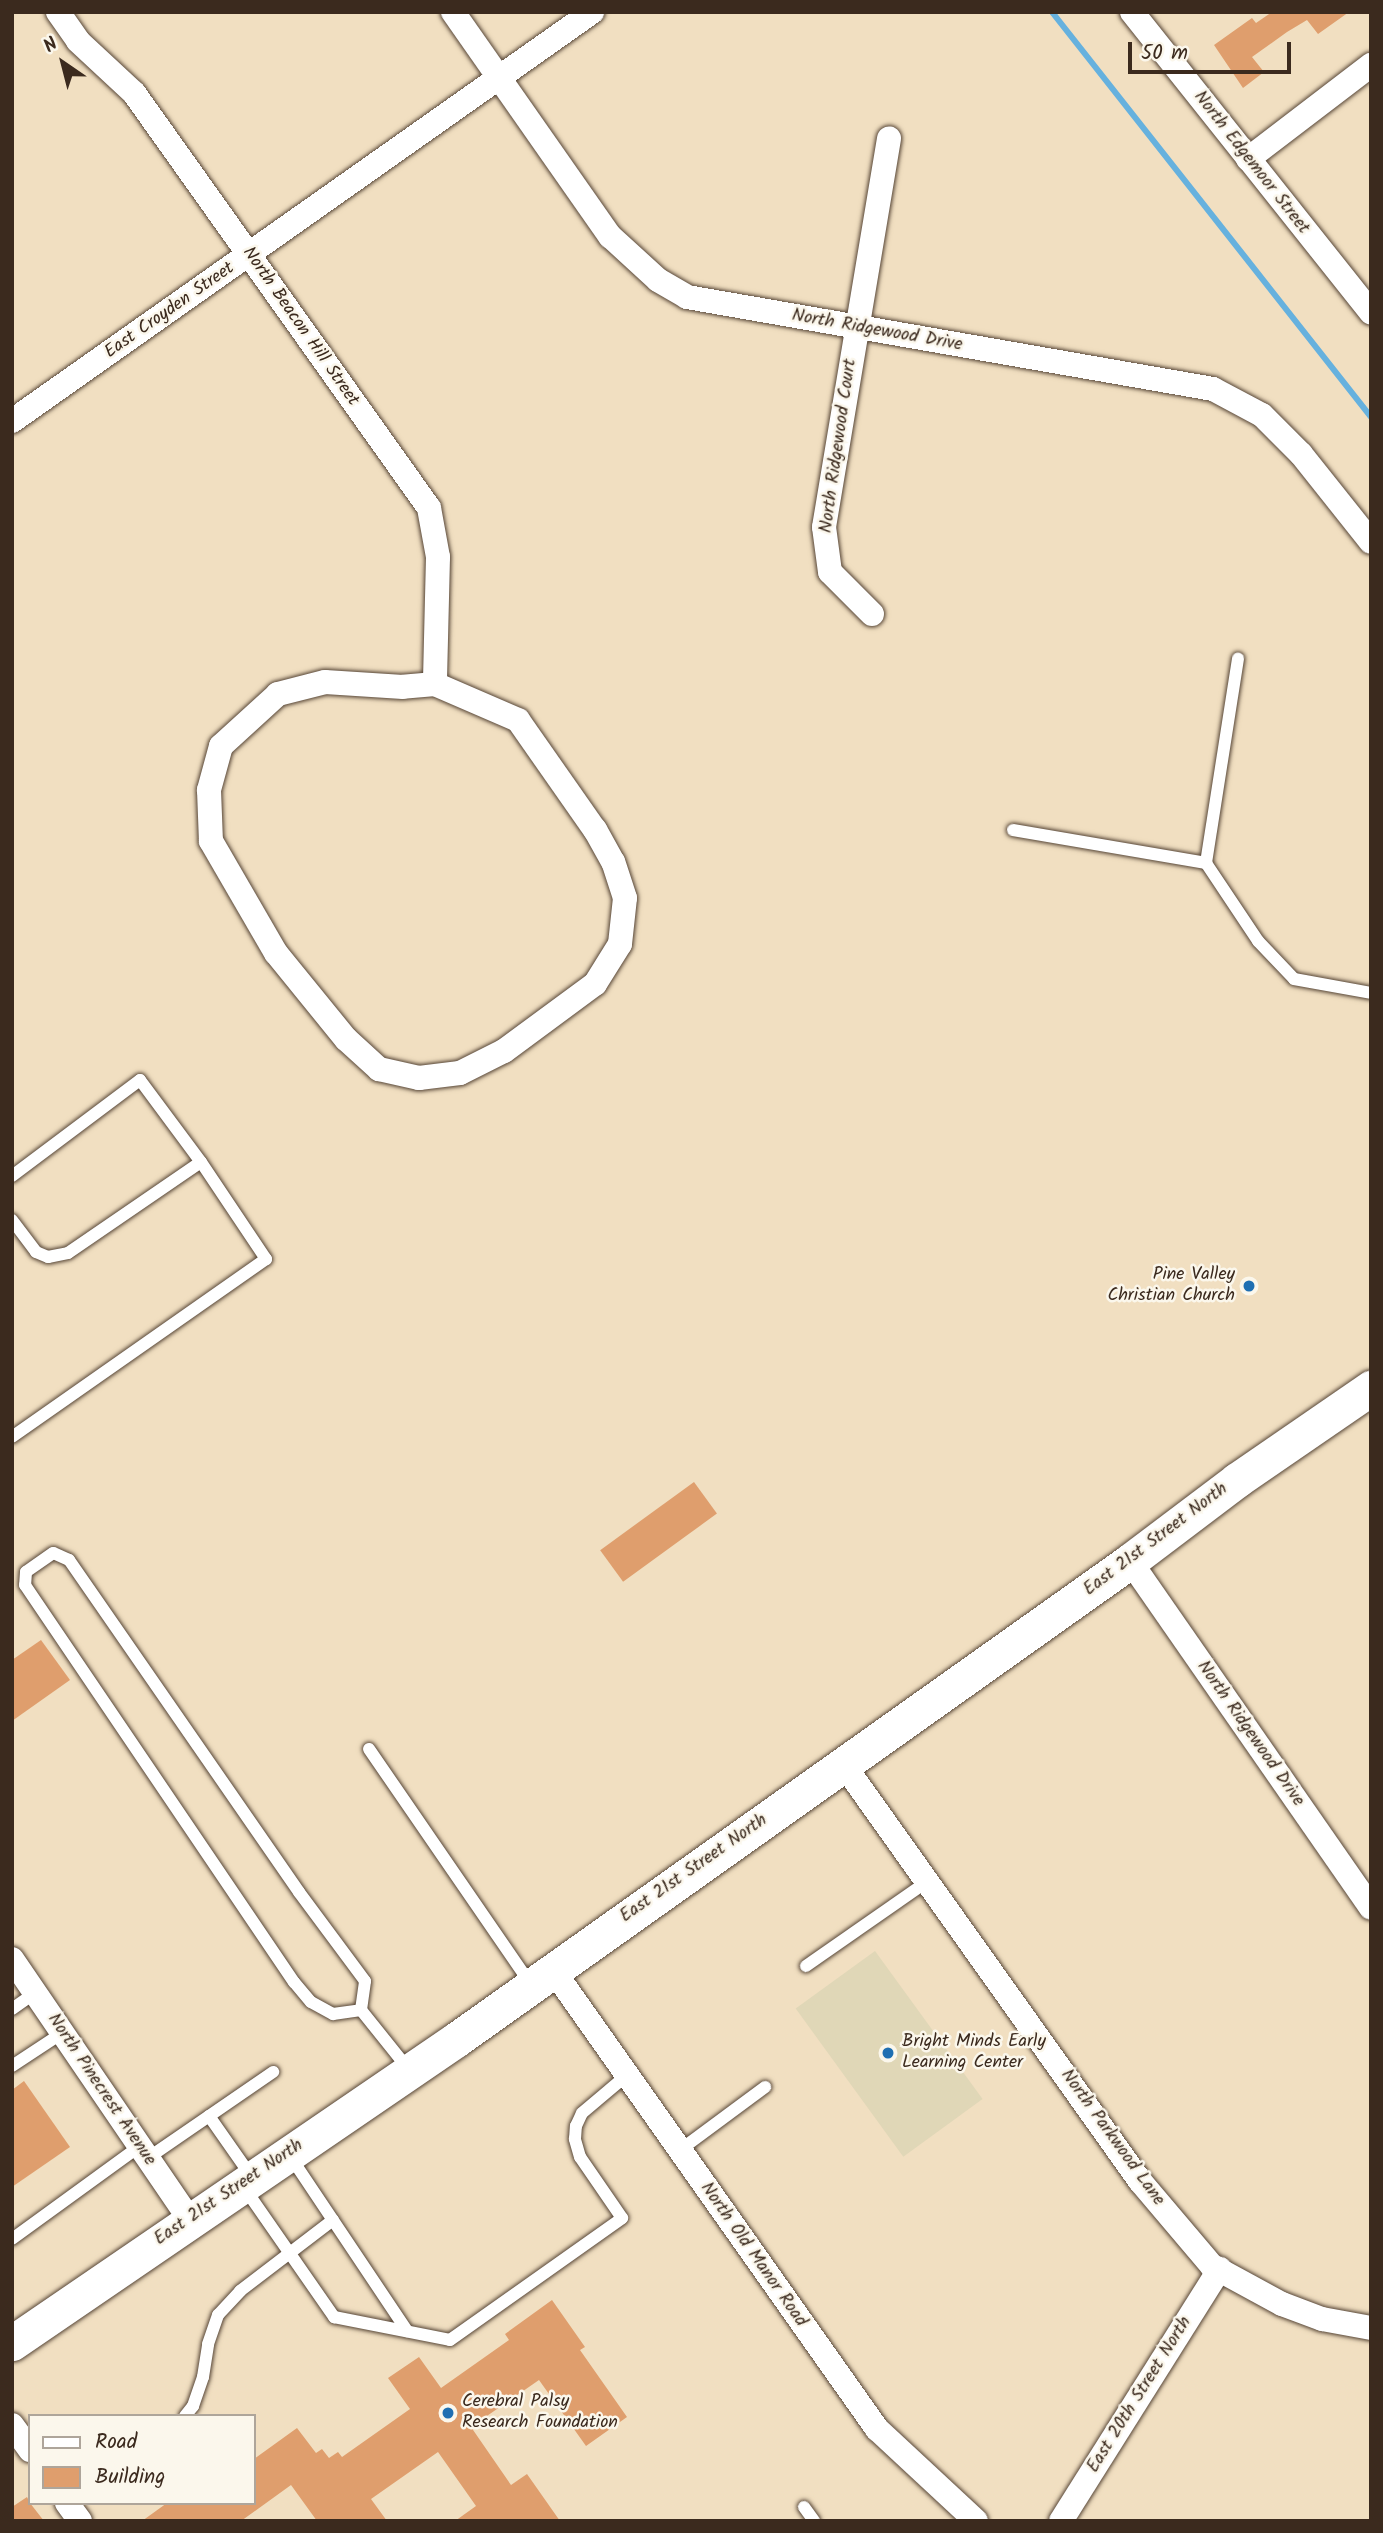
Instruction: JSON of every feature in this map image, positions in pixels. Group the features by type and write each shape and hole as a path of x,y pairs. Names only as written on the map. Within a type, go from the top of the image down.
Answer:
{"main road":[{"name":"East 21st Street North","path":"12,2343 410,2071 1130,1561 1237,1480 1371,1388"}],"street":[{"name":"North Beacon Hill Street","path":"58,12 78,41 134,93 429,508 438,557 435,684"},
{"name":"North Ridgewood Drive","path":"453,12 610,236 658,280 687,296 1213,389 1262,415 1301,454 1371,542"},
{"name":"East Croyden Street","path":"12,421 592,12"},
{"name":"North Edgemoor Street","path":"1132,12 1371,313"},
{"path":"1248,159 1371,65"},
{"name":"North Ridgewood Court","path":"872,614 830,572 824,527 889,138"},
{"path":"324,682 403,687 435,684 518,720 595,830 613,862 625,898 620,944 595,984 504,1051 460,1073 419,1078 379,1069 346,1039 276,953 211,841 209,790 221,746 278,694 324,682"},
{"name":"North Ridgewood Drive","path":"1130,1561 1371,1908"},
{"name":"North Parkwood Lane","path":"844,1765 1140,2180 1212,2266 1282,2304 1322,2319 1371,2328"},
{"name":"North Pinecrest Avenue","path":"12,1959 190,2220"},
{"name":"North Old Manor Road","path":"542,1978 627,2075 877,2430 975,2521"},
{"name":"East 20th Street North","path":"1061,2521 1220,2269"},
{"path":"12,2425 26,2450"}],"lane":[{"path":"1238,658 1206,863 1258,940 1294,979 1371,993"},
{"path":"1013,830 1206,863"},
{"path":"12,1176 140,1080 201,1162 266,1259 12,1437"},
{"path":"12,1220 36,1252 48,1257 68,1253 201,1162"},
{"path":"361,2010 333,2014 311,2003 25,1586 26,1572 53,1553 69,1560 291,1881 365,1981 361,2010 410,2071"},
{"path":"369,1749 542,1978"},
{"path":"806,1966 928,1881"},
{"path":"12,2009 35,1993"},
{"path":"12,2066 62,2033"},
{"path":"12,2239 144,2152 209,2116 273,2072"},
{"path":"209,2116 289,2253 334,2317 450,2340 622,2218 580,2157 575,2139 576,2126 582,2113 627,2075"},
{"path":"680,2150 765,2087"},
{"path":"288,2153 407,2331"},
{"path":"187,2414 193,2406 203,2377 208,2344 218,2315 240,2291 333,2220"},
{"path":"804,2507 814,2521"}],"shaded area":[{"name":"Bright Minds Early Learning Center","path":"875,1951 983,2099 903,2157 796,2009"}],"building":[{"path":"1272,12 1349,12 1318,34 1307,20 1252,57 1264,72 1243,88 1214,45 1252,18 1256,23"},
{"path":"694,1482 717,1514 623,1582 600,1550"},
{"path":"41,1640 70,1680 12,1721 12,1660"},
{"path":"24,2081 70,2147 12,2187 12,2090"},
{"name":"Cerebral Palsy Research Foundation","path":"552,2300 585,2347 580,2350 627,2417 586,2446 539,2380 471,2427 511,2485 527,2474 560,2521 455,2521 476,2506 438,2452 371,2499 387,2521 317,2521 291,2485 241,2521 142,2521 164,2505 256,2505 256,2458 297,2428 316,2453 322,2449 329,2458 338,2452 342,2457 410,2409 388,2378 419,2357 441,2388 509,2340 505,2334"},
{"path":"27,2497 28,2505 32,2505 44,2521 12,2521 12,2507"}],"waterway":[{"path":"1052,12 1371,417"}],"place":[{"name":"Pine Valley Christian Church","path":"1249,1286"},
{"name":"Bright Minds Early Learning Center","path":"888,2053"},
{"name":"Cerebral Palsy Research Foundation","path":"448,2413"}]}
